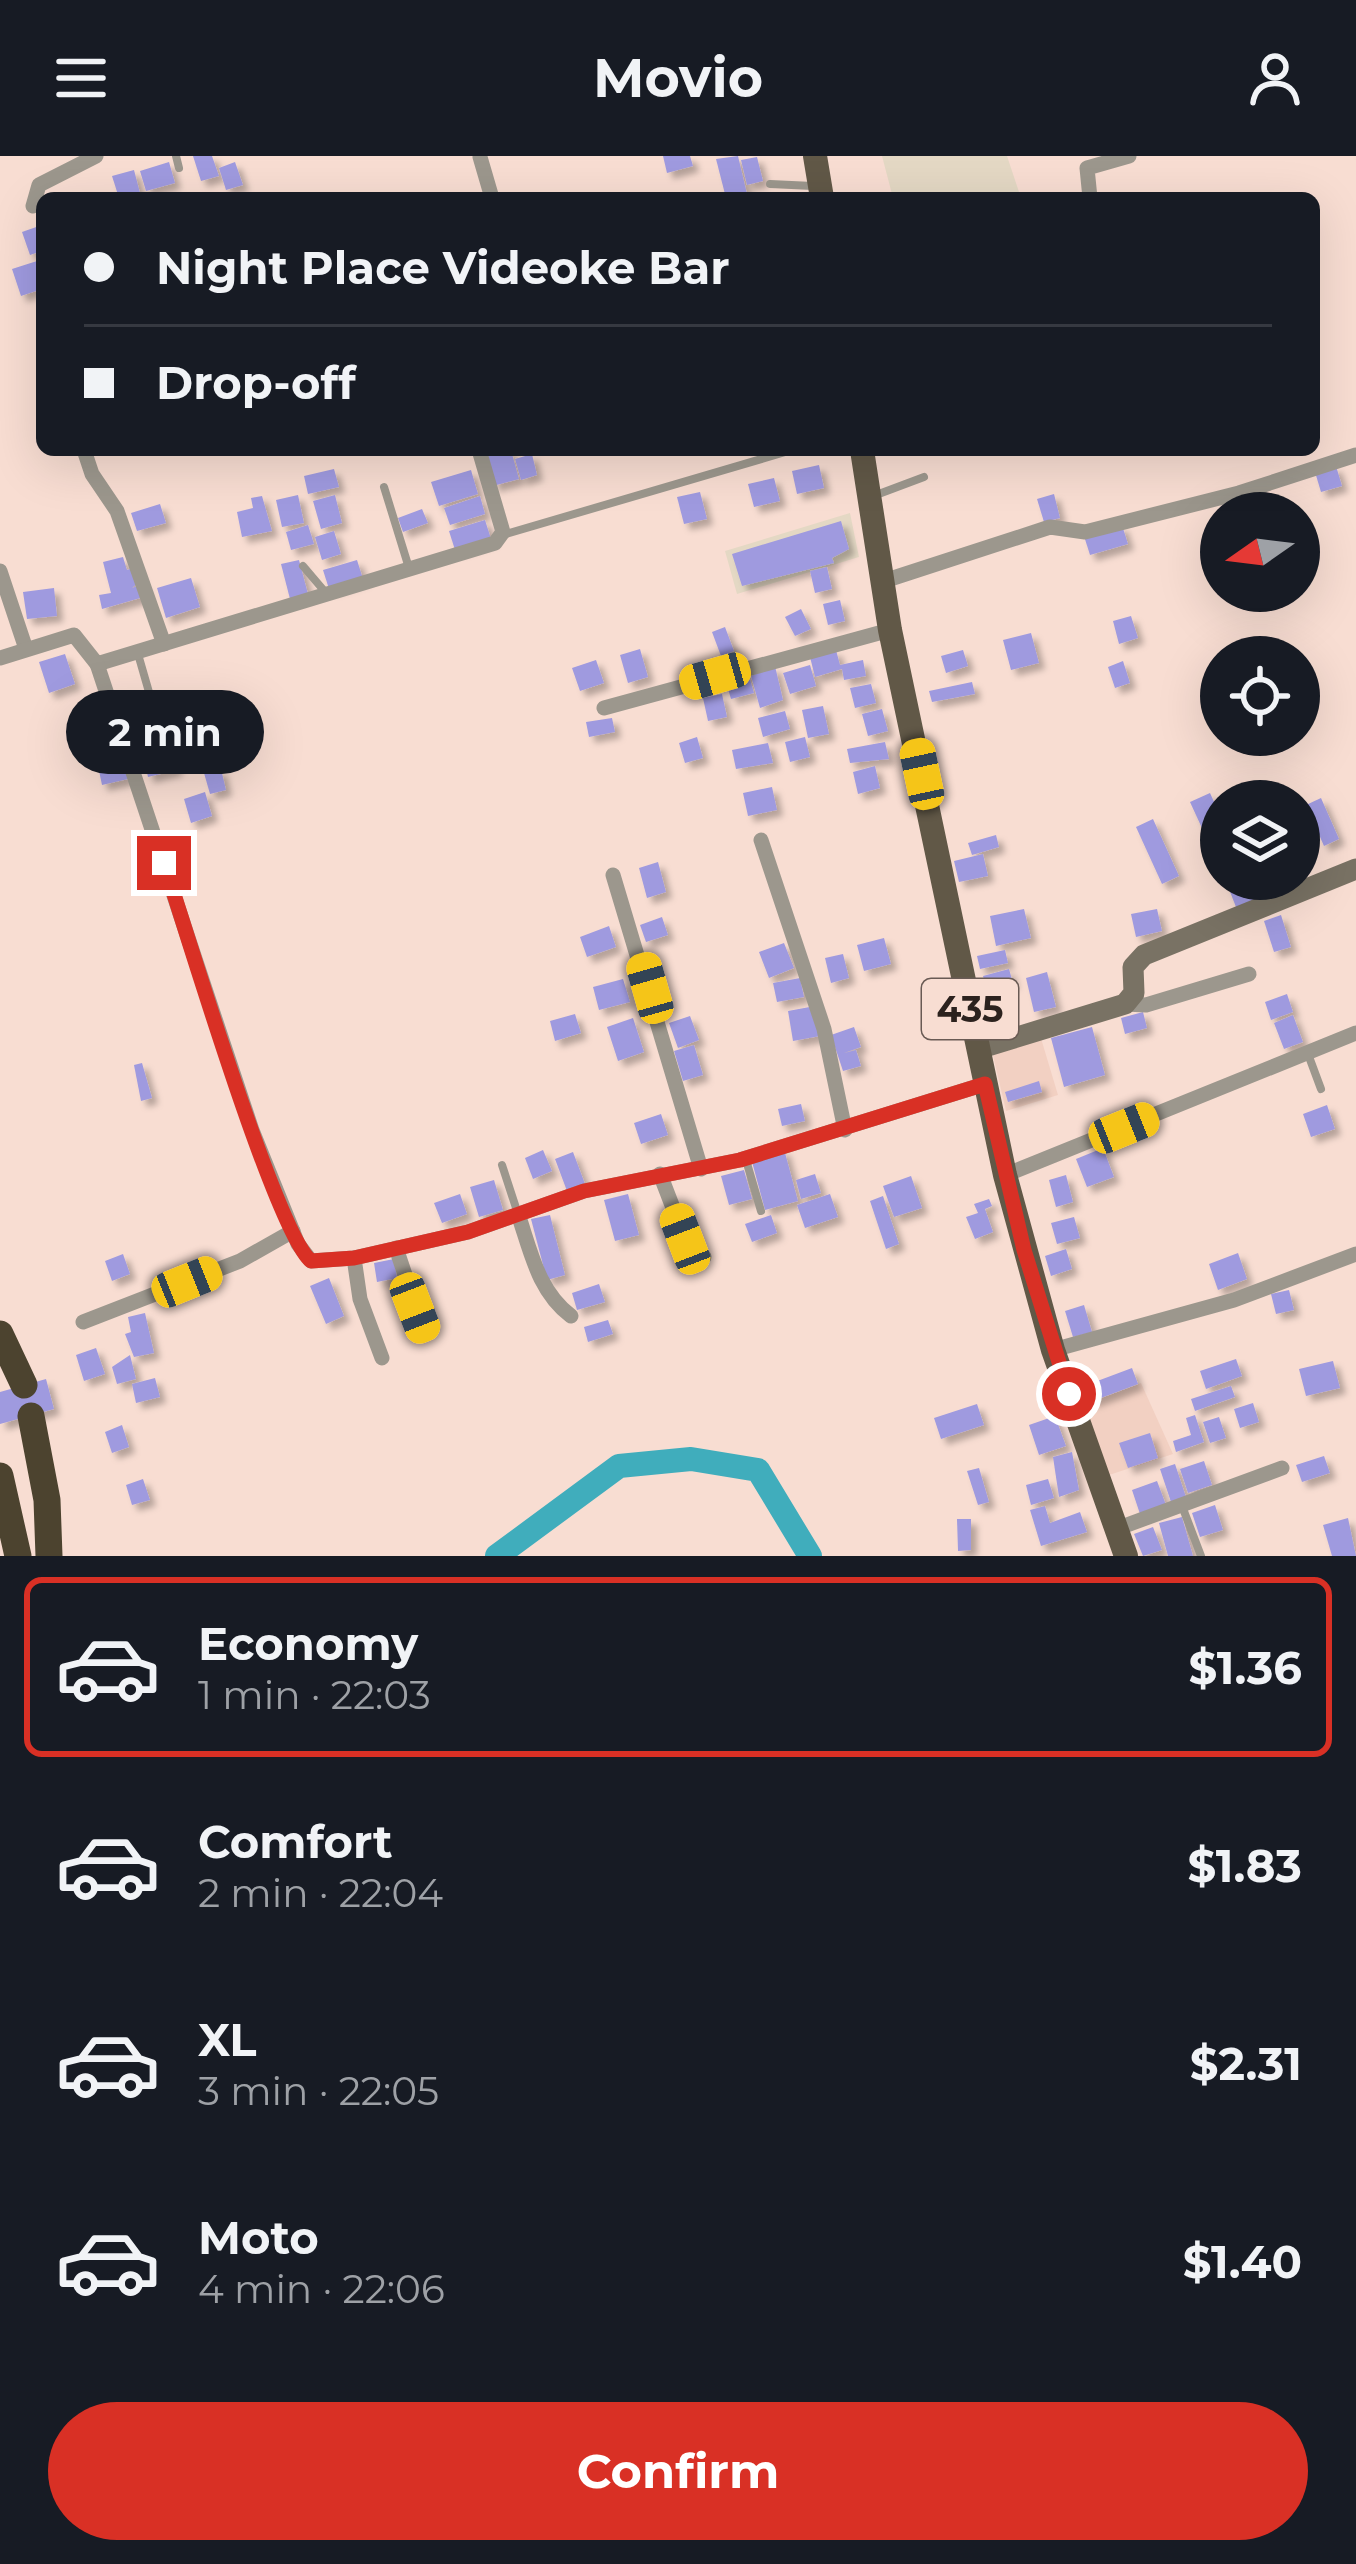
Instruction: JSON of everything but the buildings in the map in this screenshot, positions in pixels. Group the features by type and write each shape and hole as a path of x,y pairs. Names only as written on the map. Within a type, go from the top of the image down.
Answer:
{"highway":[{"path":"0,1334 24,1385"},
{"path":"31,1416 47,1500 49,1556"},
{"path":"0,1476 18,1556"}],"main road":[{"path":"815,156 821,192"},
{"name":"435","path":"863,456 890,630 1005,1175 1053,1350 1126,1556"}],"street":[{"path":"37,192 39,185 96,156"},
{"path":"1089,192 1087,168 1129,156"},
{"path":"480,157 490,192"},
{"path":"33,206 36,196"},
{"path":"1242,492 1356,455"},
{"path":"86,456 92,474 117,511 164,644"},
{"path":"98,664 495,543 502,535 481,456"},
{"path":"884,581 1050,527 1084,532 1200,503"},
{"path":"0,571 26,649"},
{"path":"604,708 890,630"},
{"path":"0,658 74,635 98,664 252,1130 293,1232 311,1261 354,1258 468,1232 584,1191 746,1158 985,1084"},
{"path":"761,840 824,1029 845,1130"},
{"path":"1126,1004 1134,994 1133,967 1144,955 1356,869"},
{"path":"613,875 701,1169"},
{"path":"978,1049 1126,1004 1146,1005 1249,974"},
{"path":"1005,1175 1356,1033"},
{"path":"660,1174 685,1239 704,1257"},
{"path":"518,1214 542,1283 552,1301 571,1316"},
{"path":"83,1322 240,1261 293,1232"},
{"path":"396,1248 424,1331"},
{"path":"1053,1350 1234,1300 1356,1254"},
{"path":"354,1258 360,1299 382,1358"},
{"path":"1116,1529 1282,1468"}],"lane":[{"path":"176,156 179,168"},
{"path":"770,184 821,192"},
{"path":"502,535 772,456"},
{"path":"869,498 924,477"},
{"path":"384,487 410,570"},
{"path":"304,566 327,595"},
{"path":"137,652 151,699"},
{"path":"86,742 119,730"},
{"path":"1268,900 1271,907"},
{"path":"1308,1053 1321,1089"},
{"path":"746,1158 761,1210"},
{"path":"502,1166 518,1214"},
{"path":"1182,1505 1201,1556"}],"shaded area":[{"path":"882,156 1007,156 1019,192 891,192"},
{"path":"850,513 859,557 737,594 725,551"},
{"path":"1040,1035 1058,1095 1006,1111 992,1051"},
{"path":"1141,1383 1173,1454 1109,1475 1083,1405"}],"waterway":[{"path":"497,1556 619,1466 691,1459 758,1470 810,1556"}],"route":[{"path":"164,863 252,1130 298,1244 311,1261 354,1258 468,1232 584,1191 740,1160 985,1084 1024,1250 1069,1394"}]}
